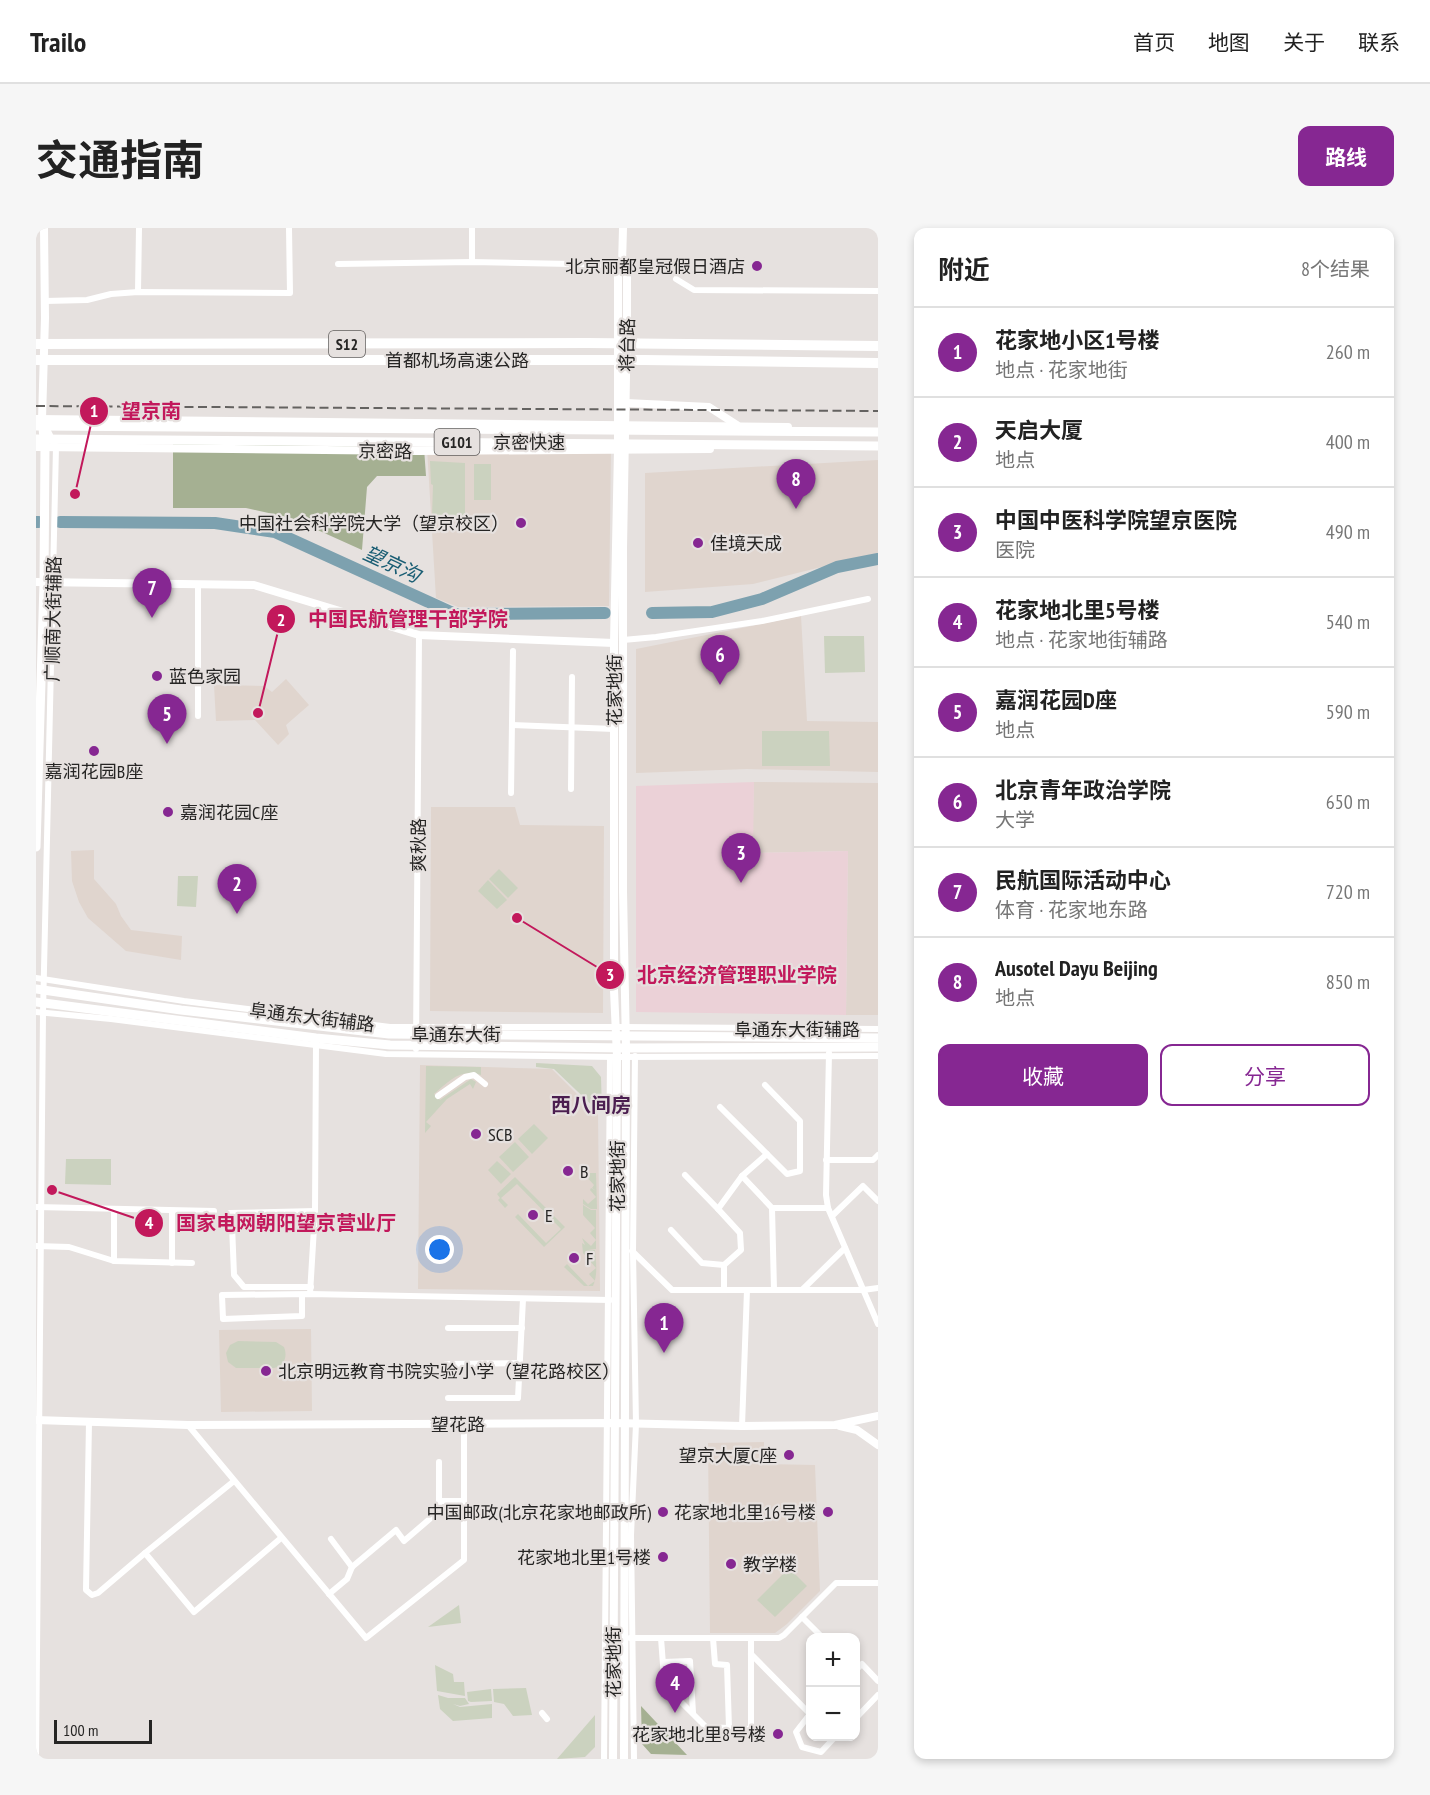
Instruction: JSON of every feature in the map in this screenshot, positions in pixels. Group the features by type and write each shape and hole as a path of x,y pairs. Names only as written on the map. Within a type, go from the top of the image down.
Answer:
{"highway":[{"name":"首都机场高速公路","path":"36,344 587,343 878,346"},
{"name":"首都机场高速公路","path":"36,360 644,360 878,363"}],"main road":[{"path":"36,847 41,447 38,421 45,301 44,228"},
{"name":"将台路","path":"622,425 618,275 622,265 623,228"},
{"name":"将台路","path":"622,265 627,275 626,404 622,425"},
{"path":"626,404 709,407 739,426"},
{"name":"京密路","path":"38,421 739,426 878,431"},
{"name":"京密快速","path":"38,421 878,431"},
{"name":"花家地街","path":"620,1031 618,641 622,425"},
{"name":"京密快速","path":"36,439 878,447"},
{"name":"京密路","path":"41,447 418,451 878,447"},
{"name":"花家地街","path":"618,641 614,729 625,1244 624,1424 628,1638 624,1759"},
{"name":"阜通东大街","path":"40,989 163,1008 389,1034 417,1030 620,1031 878,1038"},
{"name":"阜通东大街","path":"40,1002 316,1042 416,1050 622,1054 829,1051 878,1047"},
{"name":"花家地街","path":"612,1759 612,1300 622,1054"}],"street":[{"path":"138,292 139,228"},
{"path":"45,301 87,300 111,294 138,292 290,293 289,228"},
{"path":"472,228 472,262"},
{"path":"338,264 472,262 622,265"},
{"path":"676,279 694,290 878,291"},
{"name":"广顺南大街辅路","path":"36,1759 40,989 44,979 55,583 56,447 38,421"},
{"path":"40,582 254,585 419,635 618,641 762,621 868,599"},
{"path":"198,584 198,716"},
{"name":"爽秋路","path":"416,1050 419,635"},
{"path":"511,793 513,651"},
{"path":"571,789 572,677"},
{"path":"512,725 614,729"},
{"name":"阜通东大街辅路","path":"36,978 417,1030"},
{"name":"阜通东大街辅路","path":"40,1013 316,1042"},
{"name":"阜通东大街辅路","path":"620,1031 878,1029"},
{"path":"311,1291 315,1211 316,1042"},
{"path":"416,1050 502,1059 622,1054 633,1252 636,1425 628,1638 634,1759"},
{"path":"829,1051 826,1161 828,1208 878,1324"},
{"name":"阜通东大街辅路","path":"829,1051 878,1056"},
{"path":"438,1096 465,1077 474,1075 485,1084"},
{"path":"720,1107 787,1174 800,1171 800,1121 765,1085"},
{"path":"718,1209 742,1176 767,1154"},
{"path":"826,1161 873,1160 878,1155"},
{"path":"671,1230 702,1263 724,1265 741,1250 740,1233 685,1175"},
{"path":"742,1176 772,1208 774,1290"},
{"path":"832,1216 863,1186 878,1201"},
{"path":"39,1207 214,1211"},
{"path":"772,1208 828,1208"},
{"path":"114,1210 114,1262"},
{"path":"172,1211 172,1263"},
{"path":"231,1213 315,1211"},
{"path":"314,1224 232,1225 234,1275 244,1287 524,1299 612,1300"},
{"path":"625,1244 672,1290 863,1290 878,1288"},
{"path":"39,1246 69,1247 114,1262 192,1263"},
{"path":"802,1290 845,1248"},
{"path":"724,1265 724,1290"},
{"path":"742,1426 747,1290"},
{"path":"302,1294 302,1316 223,1319 222,1295 302,1294 311,1291"},
{"path":"448,1398 518,1398 524,1299"},
{"path":"448,1328 522,1328"},
{"path":"446,1364 520,1363"},
{"name":"望花路","path":"38,1420 188,1425 742,1426 835,1425 878,1416"},
{"path":"88,1422 86,1590 92,1595 98,1593 234,1481"},
{"path":"188,1425 366,1638 464,1560 464,1424"},
{"path":"604,1759 611,1424"},
{"path":"835,1425 857,1430 878,1445"},
{"path":"330,1594 347,1579 352,1568 396,1530 404,1541 439,1511 439,1462"},
{"path":"439,1501 464,1501"},
{"path":"144,1553 194,1612 281,1538"},
{"path":"331,1539 352,1568"},
{"path":"628,1638 779,1638 836,1583 878,1584"},
{"path":"802,1617 818,1633"},
{"path":"661,1638 664,1678 668,1689 706,1727 751,1729 751,1638"},
{"path":"713,1638 715,1664 727,1665 729,1728"},
{"path":"750,1654 806,1710"},
{"path":"663,1662 690,1661 693,1714"},
{"path":"860,1666 862,1664 878,1681"},
{"path":"860,1713 878,1695"},
{"path":"806,1719 796,1731 801,1747 821,1752 833,1741"}],"shaded area":[{"name":"中国社会科学院大学（望京校区）","path":"427,448 611,448 609,606 458,607 436,598"},
{"path":"878,460 878,553 753,584 645,592 645,473"},
{"path":"801,616 807,721 878,722 878,772 747,769 636,773 636,649"},
{"path":"286,679 309,705 286,725 289,734 278,745 255,720 216,721 214,685 264,686 272,692"},
{"path":"754,782 878,783 878,1015 846,1015 848,851 752,853"},
{"path":"754,782 753,853 848,851 846,1015 636,1012 636,786"},
{"path":"431,807 515,807 520,825 604,826 603,1013 430,1011"},
{"path":"94,850 94,879 116,904 131,930 182,936 181,960 126,951 88,918 79,902 72,881 71,851"},
{"path":"420,1065 552,1069 598,1115 600,1291 418,1289"},
{"name":"北京明远教育书院实验小学（望花路校区）","path":"311,1329 312,1411 221,1412 219,1330"},
{"path":"764,1442 764,1464 815,1465 820,1591 775,1633 710,1633 708,1443"}],"green space":[{"path":"173,443 424,448 426,476 377,476 367,487 362,550 291,518 246,508 173,508"},
{"path":"430,461 465,463 465,517 432,516 433,485 431,484"},
{"path":"474,464 491,464 491,500 474,500"},
{"path":"824,636 864,636 865,672 825,673"},
{"path":"762,731 829,731 830,766 762,766"},
{"path":"499,869 518,888 508,898 489,879"},
{"path":"178,876 198,876 196,907 177,906"},
{"path":"488,880 507,900 497,909 478,891"},
{"path":"536,1063 592,1066 601,1077 602,1111 598,1111 554,1069 536,1067"},
{"path":"426,1066 481,1067 481,1075 467,1073 456,1077 434,1094 440,1100 471,1079 476,1082 473,1089 470,1084 447,1099 426,1122 431,1126 425,1133"},
{"path":"534,1124 548,1138 532,1154 518,1139"},
{"path":"515,1142 529,1157 513,1172 499,1157"},
{"path":"66,1159 111,1159 111,1185 65,1184"},
{"path":"497,1161 511,1174 501,1184 488,1170"},
{"path":"584,1167 590,1173 596,1173 597,1209 591,1209 583,1204 583,1199 588,1204 596,1197 590,1190 591,1188 596,1191 592,1188 594,1185 583,1173"},
{"path":"515,1177 565,1227 544,1247 515,1217 518,1214 546,1243 561,1229 517,1184 501,1198 508,1205 505,1208 498,1200 500,1198 497,1194"},
{"path":"583,1205 596,1210 596,1240 590,1233 595,1228 583,1215"},
{"path":"582,1238 591,1246 596,1240 596,1249 588,1249 595,1250 596,1268 583,1253 582,1243 585,1245"},
{"path":"567,1264 588,1286 584,1286 564,1267"},
{"path":"596,1269 595,1281 589,1274"},
{"path":"238,1341 276,1342 284,1347 286,1354 284,1360 274,1368 236,1368 228,1362 226,1353 230,1345"},
{"path":"789,1568 807,1586 775,1617 757,1600"},
{"path":"459,1605 461,1623 428,1627"},
{"path":"435,1665 453,1674 454,1682 464,1682 465,1696 437,1691"},
{"path":"526,1688 532,1715 513,1716 504,1704 494,1702 493,1689"},
{"path":"491,1689 492,1701 468,1701 467,1692"},
{"path":"438,1695 448,1698 465,1698 469,1704 460,1706 453,1704 460,1707 492,1704 492,1718 453,1721 440,1709"},
{"path":"641,1706 687,1755 651,1754 642,1744"},
{"path":"595,1715 595,1747 585,1757 557,1759"}],"waterway":[{"name":"望京沟","path":"60,522 215,523 275,532 455,614 605,613"},
{"name":"望京沟","path":"652,613 712,612 762,599 837,567 878,559"}],"railway":[{"path":"36,406 878,411"}],"place":[{"name":"北京丽都皇冠假日酒店","path":"757,266"},
{"name":"望京南","path":"75,494"},
{"name":"Ausotel Dayu Beijing","path":"796,509"},
{"name":"中国社会科学院大学（望京校区）","path":"521,523"},
{"name":"佳境天成","path":"698,543"},
{"name":"民航国际活动中心","path":"152,618"},
{"name":"蓝色家园","path":"157,676"},
{"name":"北京青年政治学院","path":"720,685"},
{"name":"中国民航管理干部学院","path":"258,713"},
{"name":"嘉润花园D座","path":"167,744"},
{"name":"嘉润花园B座","path":"94,751"},
{"name":"嘉润花园C座","path":"168,812"},
{"name":"中国中医科学院望京医院","path":"741,883"},
{"name":"天启大厦","path":"237,914"},
{"name":"北京经济管理职业学院","path":"517,918"},
{"name":"SCB","path":"476,1134"},
{"name":"B","path":"568,1171"},
{"name":"国家电网朝阳望京营业厅","path":"52,1190"},
{"name":"E","path":"533,1215"},
{"name":"F","path":"574,1258"},
{"name":"花家地小区1号楼","path":"664,1353"},
{"name":"北京明远教育书院实验小学（望花路校区）","path":"266,1371"},
{"name":"望京大厦C座","path":"789,1455"},
{"name":"中国邮政(北京花家地邮政所)","path":"663,1512"},
{"name":"花家地北里16号楼","path":"828,1512"},
{"name":"花家地北里1号楼","path":"663,1557"},
{"name":"教学楼","path":"731,1564"},
{"name":"花家地北里5号楼","path":"675,1713"},
{"name":"花家地北里8号楼","path":"778,1734"}],"district":[{"name":"西八间房","path":"591,1105"}]}
